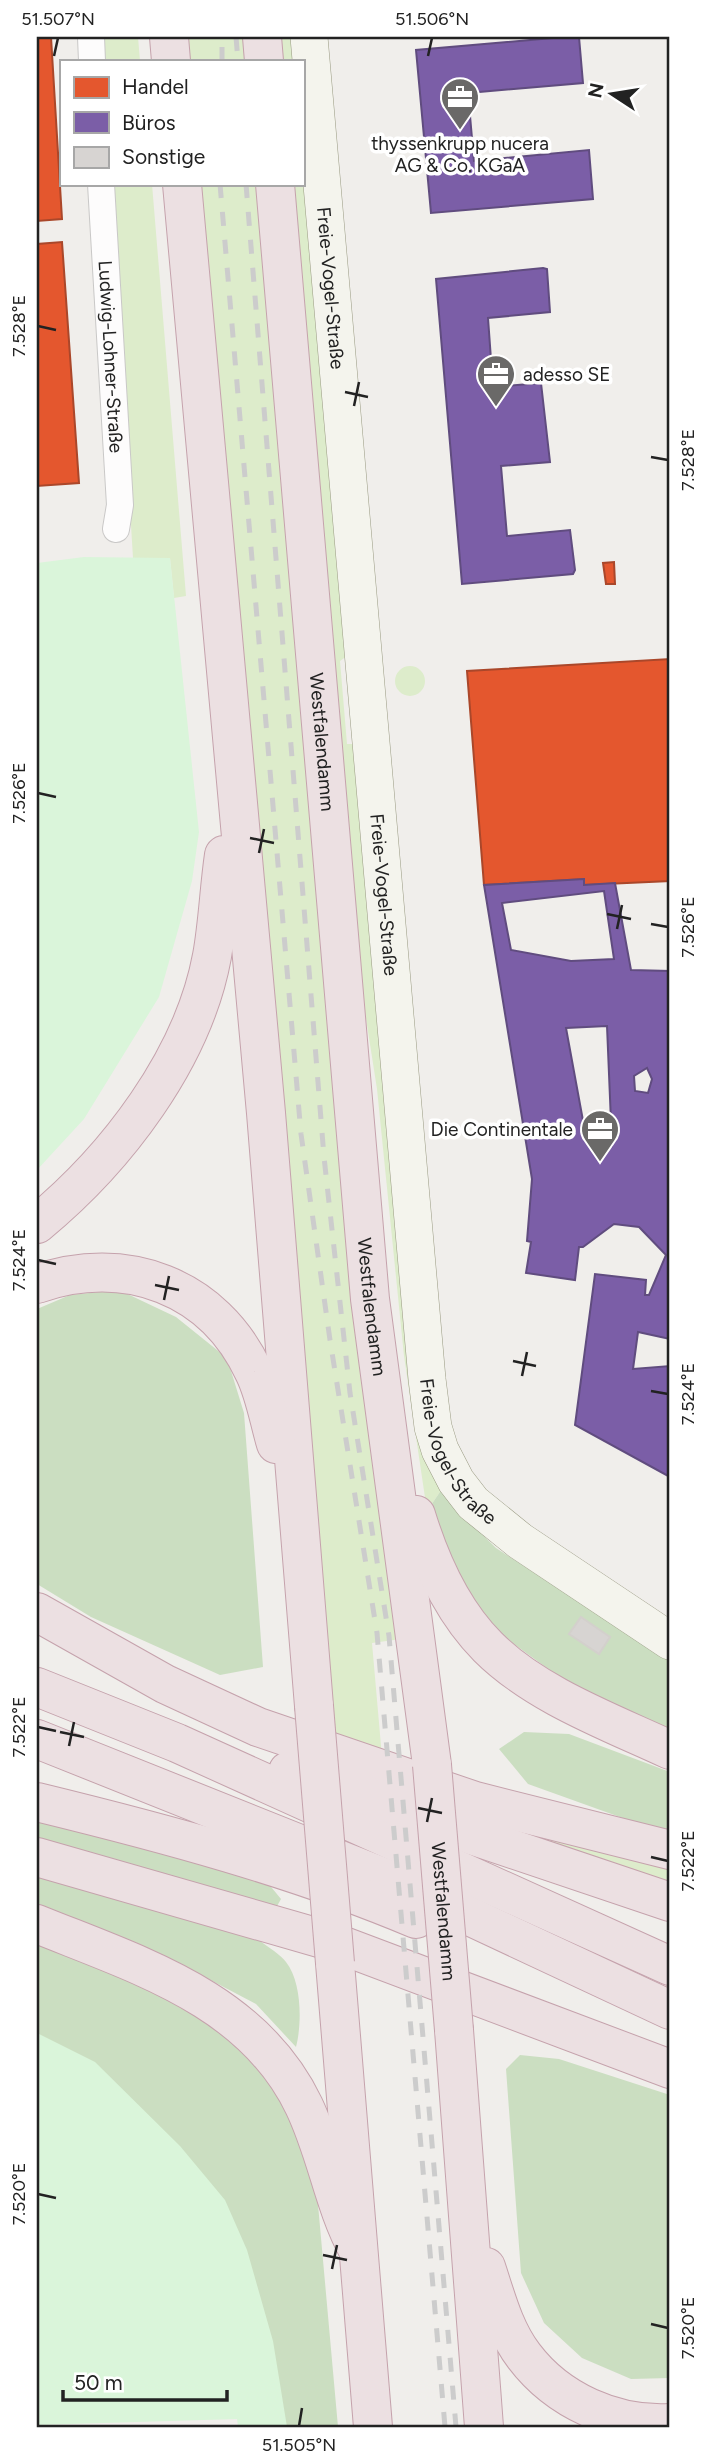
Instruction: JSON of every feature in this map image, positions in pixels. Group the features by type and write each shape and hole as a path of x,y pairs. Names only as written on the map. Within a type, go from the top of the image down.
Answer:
{"highway":[{"path":"169,37 171,60"},
{"path":"262,37 264,60"},
{"path":"182,186 266,1113 373,2427"},
{"name":"Westfalendamm","path":"275,186 358,1160 388,1448 417,1633 430,1745 484,2427"},
{"path":"37,1224 104,1157 154,1096 184,1041 212,957 224,851 236,799"},
{"path":"37,1284 58,1276 91,1272 128,1274 162,1283 200,1302 223,1323 255,1374 278,1448 296,1491"},
{"path":"388,1448 405,1484 432,1560 466,1620 488,1647 516,1670 558,1696 670,1750"},
{"path":"37,1612 165,1684 258,1727 475,1801 670,1850"},
{"path":"37,1687 177,1743 670,1966"},
{"path":"37,1739 366,1869 670,2010"},
{"path":"177,1743 217,1745 670,1902"},
{"path":"37,1802 120,1823 371,1900 536,1969 603,1980"},
{"path":"37,1857 333,1942 670,2069"},
{"path":"37,1924 146,1969 209,2000 262,2044 303,2103 327,2165 341,2218 358,2250"},
{"path":"468,2212 504,2321 524,2356 548,2381 594,2410 622,2420 670,2423"}],"street":[{"path":"91,37 92,60"},
{"name":"Freie-Vogel-Straße","path":"309,37 426,1366 436,1437 456,1481 494,1523 670,1641"},
{"name":"Ludwig-Lohner-Straße","path":"101,186 120,505 116,529"}],"green space":[{"path":"101,37 138,37 140,60 103,60"},
{"path":"183,37 248,37 250,60 185,60"},
{"path":"278,37 293,37 295,60 280,60"},
{"path":"304,165 347,656 340,661 347,744 355,744 442,1489 427,1511 404,1356 377,1089 362,993 291,186 304,186"},
{"path":"110,186 152,186 186,596 174,598 170,558 133,558"},
{"path":"195,186 260,186 358,1335 368,1430 401,1639 372,1643 382,1757 346,1745 335,1732"},
{"path":"84,557 170,558 199,832 192,881 159,997 84,1119 37,1170 37,563"},
{"path":"410,666 421,670 425,681 421,692 410,696 399,692 395,681 399,670"},
{"path":"119,1290 176,1317 227,1358 244,1413 263,1667 220,1675 91,1617 37,1584 37,1309 70,1295"},
{"path":"442,1489 457,1510 496,1548 670,1662 670,1734 558,1676 482,1621 427,1511"},
{"path":"524,1732 569,1734 670,1772 670,1835 528,1784 499,1749"},
{"path":"37,1818 267,1882 281,1899 276,1908 37,1840"},
{"path":"471,1823 670,1862 670,1888"},
{"path":"37,1872 260,1941 283,1959 295,1980 300,2015 296,2047 256,2004 180,1964 37,1906"},
{"path":"37,1942 192,2006 263,2067 314,2160 338,2427 258,2427 37,2143"},
{"path":"37,2033 95,2062 180,2146 225,2200 247,2250 273,2341 287,2427 238,2427 237,2419 37,2425"},
{"path":"520,2055 559,2059 670,2095 670,2378 631,2379 582,2358 544,2323 521,2273 506,2069"}],"building: Handel":[{"path":"37,37 51,37 62,219 37,221"},
{"path":"62,242 79,483 37,486 37,244"},
{"path":"614,562 615,584 606,584 603,563"},
{"path":"670,659 670,881 584,885 584,879 484,885 467,671"}],"building: Büros":[{"path":"579,37 583,83 468,93 474,161 589,150 593,199 431,213 416,50"},
{"name":"adesso SE","path":"547,269 550,312 488,318 493,387 541,383 550,462 501,466 507,536 570,530 575,570 573,574 462,584 436,279"},
{"name":"Die Continentale","path":"584,879 584,885 615,883 631,970 670,971 670,1339 638,1332 633,1369 670,1366 670,1477 575,1425 595,1274 646,1280 645,1295 649,1295 666,1255 639,1227 614,1224 583,1247 579,1247 575,1280 526,1273 531,1242 527,1241 532,1179 484,885","holes":["604,891 614,959 571,961 511,950 502,903","607,1026 612,1146 586,1137 566,1028","647,1068 652,1079 648,1093 635,1091 634,1076"]}],"building: Sonstige":[{"path":"581,1617 610,1637 599,1654 569,1634"}],"railway":[{"path":"222,37 222,60"},
{"path":"236,37 238,60"},
{"path":"220,186 301,1134 330,1340 377,1633 445,2427"},
{"path":"246,186 324,1157 350,1393 389,1636 456,2427"}],"place":[{"name":"thyssenkrupp nucera AG & Co. KGaA","path":"460,131"},
{"name":"adesso SE","path":"496,408"},
{"name":"Die Continentale","path":"600,1163"}]}
